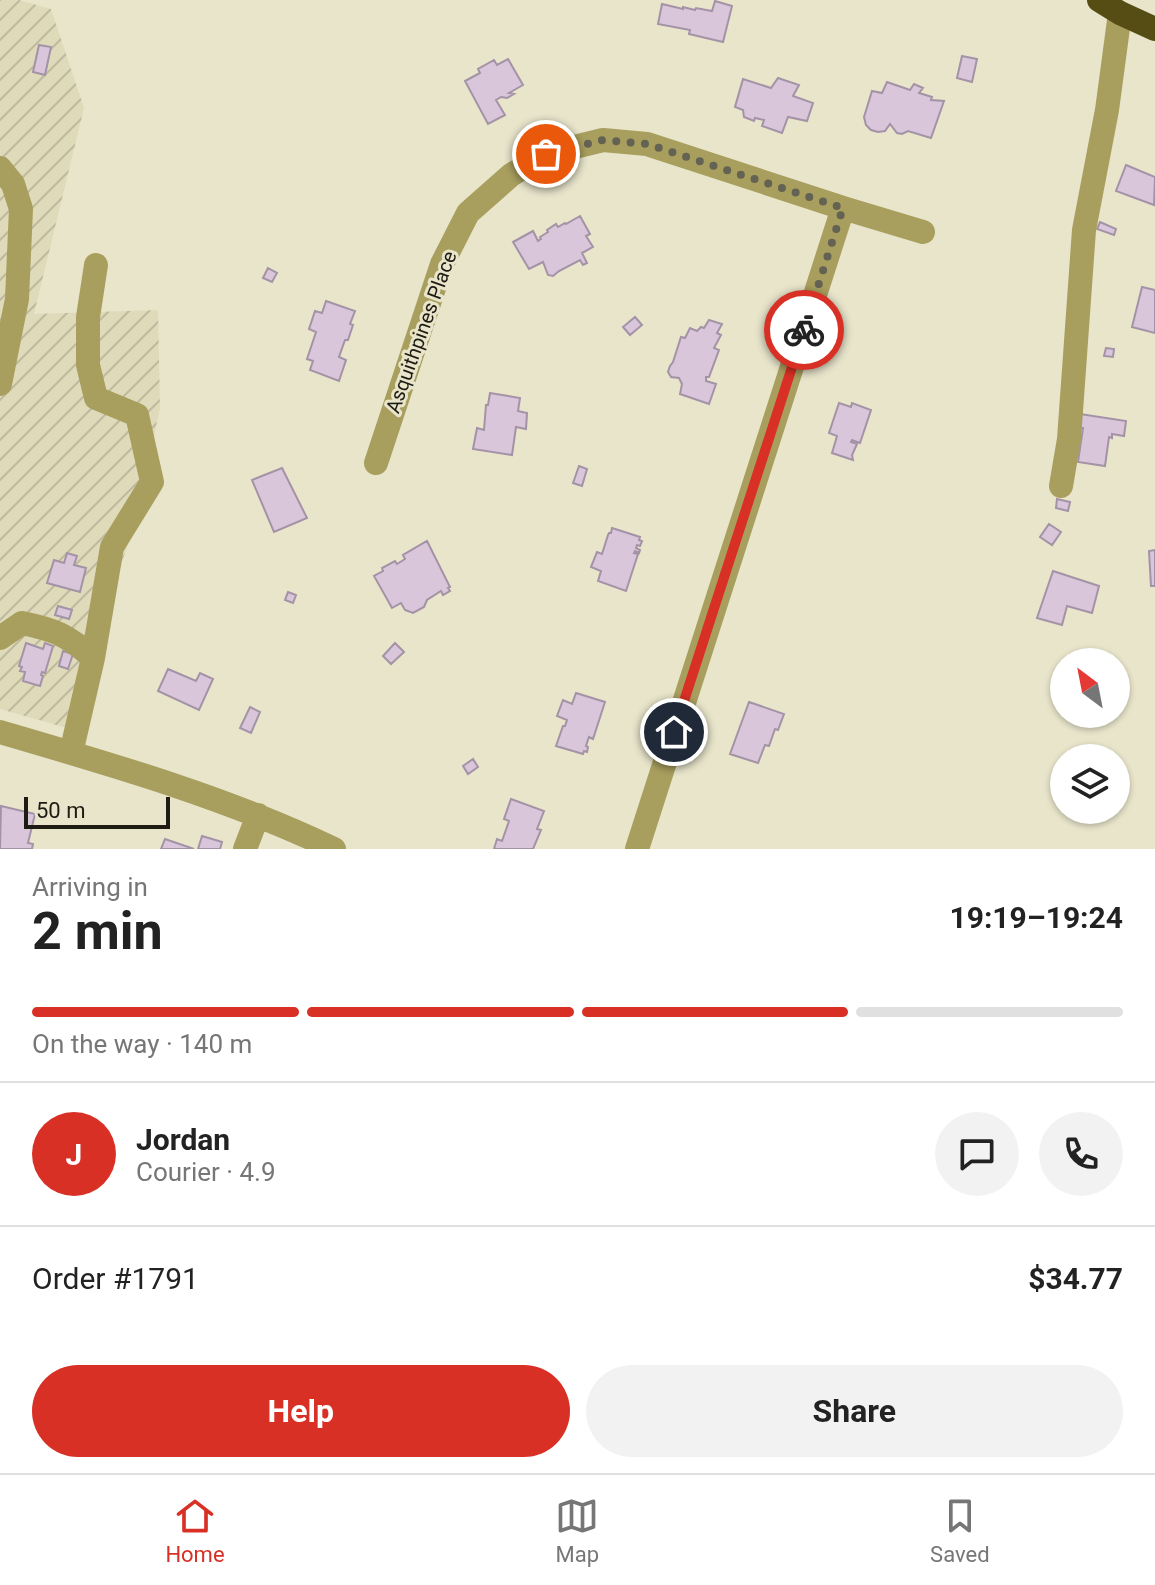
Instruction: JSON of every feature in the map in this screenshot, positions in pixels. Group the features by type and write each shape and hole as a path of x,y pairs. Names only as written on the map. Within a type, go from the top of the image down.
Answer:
{"highway":[{"path":"1110,6 1155,29"}],"street":[{"path":"1061,486 1069,439 1084,230 1107,110 1110,6"},
{"name":"Asquithpines Place","path":"376,463 442,264 468,213 511,175 546,154 603,140 647,144 923,232"},
{"path":"0,168 13,184 21,209 17,299 0,384"},
{"path":"637,849 843,208"},
{"path":"71,753 93,658 112,547 152,482 137,415 96,398 88,365 88,317 96,265"},
{"path":"0,638 22,623 49,629 74,641 93,658"},
{"path":"0,732 258,815 334,849"},
{"path":"245,849 258,815"}],"shaded area":[{"path":"0,0 19,0 51,9 84,108 34,314 158,310 160,408 136,520 67,728 0,709"}],"building":[{"path":"715,1 732,6 723,42 689,34 690,30 658,24 662,4 712,11"},
{"path":"39,45 51,47 45,75 33,72"},
{"path":"962,56 977,59 972,82 957,78"},
{"path":"508,59 523,85 509,93 514,94 507,98 496,100 505,115 488,124 465,81 494,60 497,65"},
{"path":"778,78 799,85 793,96 813,103 807,121 788,117 782,133 762,126 764,120 755,118 754,121 744,117 743,110 735,107 743,79 771,88"},
{"path":"887,82 910,90 914,84 923,88 919,93 932,97 931,100 944,101 931,138 908,131 897,133 890,124 885,131 878,132 866,125 864,117 872,91 882,93"},
{"path":"1126,165 1155,177 1154,205 1116,191"},
{"path":"580,216 593,247 582,253 587,263 583,265 580,260 553,276 548,275 543,262 529,269 513,242 533,231 538,241 556,224 558,227"},
{"path":"1100,222 1116,229 1114,235 1097,229"},
{"path":"268,268 277,273 272,282 263,278"},
{"path":"1142,287 1155,290 1155,333 1132,327"},
{"path":"326,301 355,311 348,340 345,340 339,357 346,360 339,381 310,370 313,361 307,359 316,332 309,329 315,311 322,313"},
{"path":"635,317 642,325 630,335 623,327"},
{"path":"709,320 722,324 717,333 721,335 714,348 719,350 709,377 706,377 706,381 716,384 709,404 680,394 682,384 679,378 671,377 668,372 681,337 685,338 690,328 697,331 704,328"},
{"path":"1106,348 1114,349 1113,357 1104,356"},
{"path":"490,393 520,398 518,411 527,413 526,429 516,427 512,455 473,449 477,428 484,430"},
{"path":"839,403 851,407 852,403 871,410 860,443 851,442 857,444 853,460 832,453 837,436 829,433"},
{"path":"1080,414 1126,421 1124,436 1112,434 1112,438 1109,437 1105,466 1078,462 1083,428 1078,427"},
{"path":"579,466 587,469 582,486 573,483"},
{"path":"282,468 307,518 274,532 252,480"},
{"path":"1057,499 1070,502 1068,511 1056,508"},
{"path":"1049,524 1061,532 1052,545 1040,537"},
{"path":"612,528 640,537 642,541 636,548 640,550 639,553 634,553 638,554 626,591 598,581 601,571 591,567 597,552 602,554"},
{"path":"427,541 450,591 443,595 441,591 413,613 405,610 401,603 392,608 374,576 383,571 382,568 405,559 403,555"},
{"path":"1155,550 1155,586 1151,586 1149,551"},
{"path":"67,553 77,556 74,565 86,568 80,592 47,583 54,560 64,563"},
{"path":"1053,571 1099,586 1092,613 1067,606 1062,625 1037,618"},
{"path":"288,592 296,595 293,603 285,600"},
{"path":"58,606 72,610 69,619 55,615"},
{"path":"26,643 43,649 45,643 53,646 45,673 41,675 40,686 23,681 25,672 20,671 22,667 19,666"},
{"path":"395,643 404,652 391,664 383,656"},
{"path":"63,651 73,654 68,669 59,666"},
{"path":"168,669 196,681 200,673 213,679 199,710 158,691"},
{"path":"576,693 605,702 593,739 589,737 587,752 583,754 556,746 567,720 557,716 563,700 572,704"},
{"path":"749,702 784,714 758,763 730,754"},
{"path":"250,707 260,712 251,733 240,728"},
{"path":"473,759 478,767 468,774 463,766"},
{"path":"511,799 544,811 537,829 541,830 533,849 494,849 497,839 502,841 509,821 504,819"},
{"path":"1,806 35,814 28,843 33,844 32,849 0,849"},
{"path":"202,836 222,842 220,849 198,849"},
{"path":"165,839 194,849 161,849"}],"way so far":[{"path":"546,154 603,140 647,144 843,208 804,330"}],"route":[{"path":"674,732 804,330"}]}
